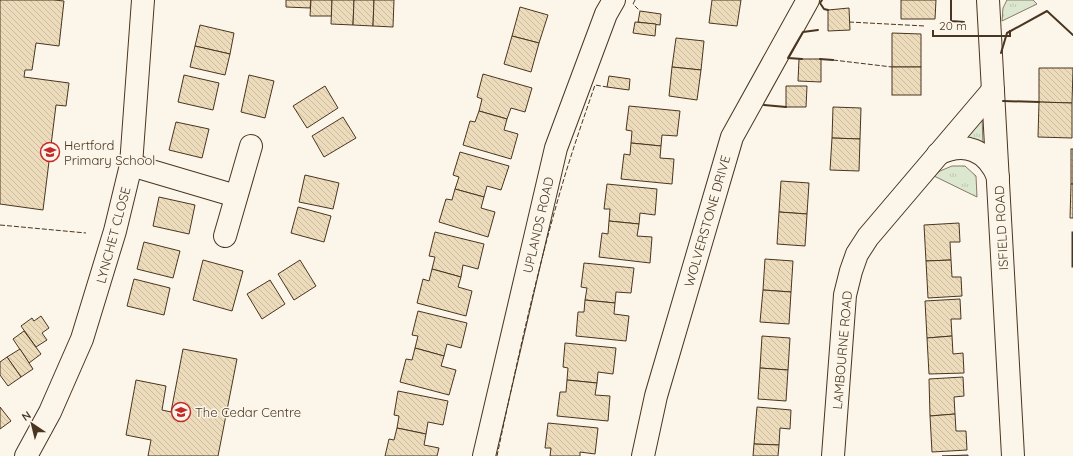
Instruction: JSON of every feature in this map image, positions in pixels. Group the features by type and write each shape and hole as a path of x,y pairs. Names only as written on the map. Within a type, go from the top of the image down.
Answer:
{"street":[{"name":"LYNCHET CLOSE","path":"26,456 50,412 82,339 115,231 131,165 143,0"},
{"name":"UPLANDS ROAD","path":"484,456 556,148 606,14 614,0"},
{"name":"WOLVERSTONE DRIVE","path":"643,456 656,396 732,137 808,0"},
{"name":"ISFIELD ROAD","path":"988,0 1013,456"},
{"name":"LAMBOURNE ROAD","path":"833,456 845,295 851,271 858,254 868,237 993,90"},
{"path":"225,236 251,146"},
{"path":"938,154 954,148 973,150 982,154 990,161 998,177"},
{"path":"131,165 236,196"}],"green space":[{"path":"1007,0 1033,0 1037,4 1002,21 1003,8"},
{"path":"982,115 983,147 962,140"},
{"path":"952,166 965,166 976,176 977,197 934,176 940,171"}],"building":[{"path":"0,0 64,1 59,46 36,43 32,70 25,70 24,77 69,83 66,106 56,105 43,210 0,204"},
{"path":"286,0 311,0 310,8 286,7"},
{"path":"311,0 332,0 332,16 310,16"},
{"path":"332,0 354,0 353,25 331,24"},
{"path":"354,0 374,0 373,26 353,25"},
{"path":"374,0 394,0 393,27 373,26"},
{"path":"712,0 741,0 737,26 709,23"},
{"path":"901,0 936,0 935,19 901,19"},
{"path":"520,7 548,15 539,43 512,36"},
{"path":"849,8 850,30 828,31 828,10"},
{"path":"640,11 661,14 660,25 638,22"},
{"path":"635,22 656,24 655,36 633,33"},
{"path":"200,25 234,33 230,54 195,46"},
{"path":"892,33 921,34 921,67 892,67"},
{"path":"512,36 539,43 531,72 504,64"},
{"path":"676,38 704,41 701,70 672,67"},
{"path":"195,46 230,54 225,75 190,67"},
{"path":"799,59 821,59 821,82 798,81"},
{"path":"672,67 701,70 697,100 669,96"},
{"path":"892,67 921,67 921,95 892,95"},
{"path":"1039,68 1073,68 1072,103 1039,102"},
{"path":"483,74 532,88 525,112 511,108 507,119 479,111 482,99 477,97"},
{"path":"184,75 219,83 213,110 178,102"},
{"path":"249,75 274,81 265,118 241,112"},
{"path":"609,76 630,79 629,90 607,87"},
{"path":"325,86 338,108 307,128 293,106"},
{"path":"786,86 807,86 806,107 786,107"},
{"path":"1039,102 1072,103 1072,138 1038,137"},
{"path":"629,106 680,111 677,136 662,135 661,146 631,143 632,131 626,130"},
{"path":"833,107 861,108 860,139 832,138"},
{"path":"479,111 507,119 504,130 518,134 511,159 463,145 470,121 475,122"},
{"path":"343,117 356,138 324,157 312,136"},
{"path":"176,122 209,129 202,158 169,150"},
{"path":"832,138 860,139 859,171 830,170"},
{"path":"631,143 661,146 660,158 674,159 672,184 621,179 624,154 630,155"},
{"path":"1071,149 1073,149 1073,184 1071,184"},
{"path":"460,152 509,166 501,190 487,186 484,197 455,189 459,177 453,175"},
{"path":"305,175 339,183 333,209 299,202"},
{"path":"781,181 809,183 807,214 779,212"},
{"path":"607,184 657,189 655,215 640,213 639,224 609,221 610,209 604,209"},
{"path":"1071,184 1073,184 1073,218 1070,218"},
{"path":"455,189 484,197 481,208 495,212 488,237 439,222 446,199 452,200"},
{"path":"159,197 195,205 189,234 153,226"},
{"path":"298,207 331,216 324,242 291,233"},
{"path":"779,212 807,214 805,246 777,244"},
{"path":"609,221 639,224 637,236 652,237 650,263 599,257 602,233 608,234"},
{"path":"959,223 960,242 950,242 951,260 926,261 924,225"},
{"path":"435,232 484,244 478,269 463,265 461,277 432,269 435,257 429,256"},
{"path":"1073,232 1073,267 1072,267"},
{"path":"144,242 180,251 173,278 137,269"},
{"path":"765,259 793,261 791,292 763,290"},
{"path":"203,260 243,271 232,311 193,300"},
{"path":"300,260 316,286 294,300 278,274"},
{"path":"951,260 952,277 961,277 962,296 928,298 926,261"},
{"path":"584,263 634,268 631,293 616,292 615,303 585,300 587,288 581,287"},
{"path":"432,269 461,277 458,287 472,291 466,316 417,303 423,279 429,281"},
{"path":"134,279 170,288 164,315 127,306"},
{"path":"270,280 285,304 262,319 247,294"},
{"path":"763,290 791,292 789,324 760,322"},
{"path":"960,299 961,319 951,319 952,336 927,338 925,301"},
{"path":"585,300 615,303 614,314 629,316 626,341 576,336 578,312 584,312"},
{"path":"418,311 467,323 461,348 447,344 444,356 415,348 418,336 412,335"},
{"path":"41,316 49,328 42,333 47,340 36,347 21,326 32,318 34,321"},
{"path":"24,331 41,354 29,363 13,339"},
{"path":"762,336 790,338 788,370 760,368"},
{"path":"952,336 953,354 963,353 964,373 929,374 927,338"},
{"path":"565,343 616,348 613,374 598,372 597,383 567,380 568,368 563,367"},
{"path":"415,348 444,356 441,366 456,370 449,395 400,382 406,359 412,360"},
{"path":"20,349 33,369 21,377 7,357"},
{"path":"183,349 237,359 218,456 148,456 151,440 126,435 136,380 166,386 162,410 171,412"},
{"path":"7,357 21,377 8,386 0,375 0,362"},
{"path":"760,368 788,370 786,401 758,399"},
{"path":"963,377 964,396 954,397 955,414 930,416 929,379"},
{"path":"567,380 597,383 595,395 610,396 608,421 557,416 560,392 566,392"},
{"path":"398,391 448,401 443,425 428,422 426,434 397,428 399,416 394,415"},
{"path":"0,407 11,421 0,429"},
{"path":"757,407 791,410 790,429 780,428 779,445 754,444"},
{"path":"955,414 956,431 966,431 967,450 932,452 930,416"},
{"path":"548,423 598,428 595,454 580,452 580,456 550,456 551,448 545,448"},
{"path":"397,428 426,434 424,445 439,448 437,456 385,456 389,439 394,440"},
{"path":"754,444 779,445 778,456 753,456"},
{"path":"968,455 968,456 942,456"}],"fence":[{"path":"635,0 633,4 640,11"},
{"path":"849,22 925,26"},
{"path":"833,60 892,67"},
{"path":"497,456 537,278 566,172 595,85 607,87"},
{"path":"0,225 86,233"}],"wall":[{"path":"822,0 820,3 824,9 828,10"},
{"path":"951,0 951,21 964,22"},
{"path":"1001,53 1007,33 1047,11 1073,35"},
{"path":"802,59 788,58 803,32 818,30"},
{"path":"820,59 833,60"},
{"path":"1003,101 1039,102"},
{"path":"764,105 786,107"}],"place":[{"name":"Hertford Primary School","path":"50,152"},
{"name":"The Cedar Centre","path":"181,412"}]}
